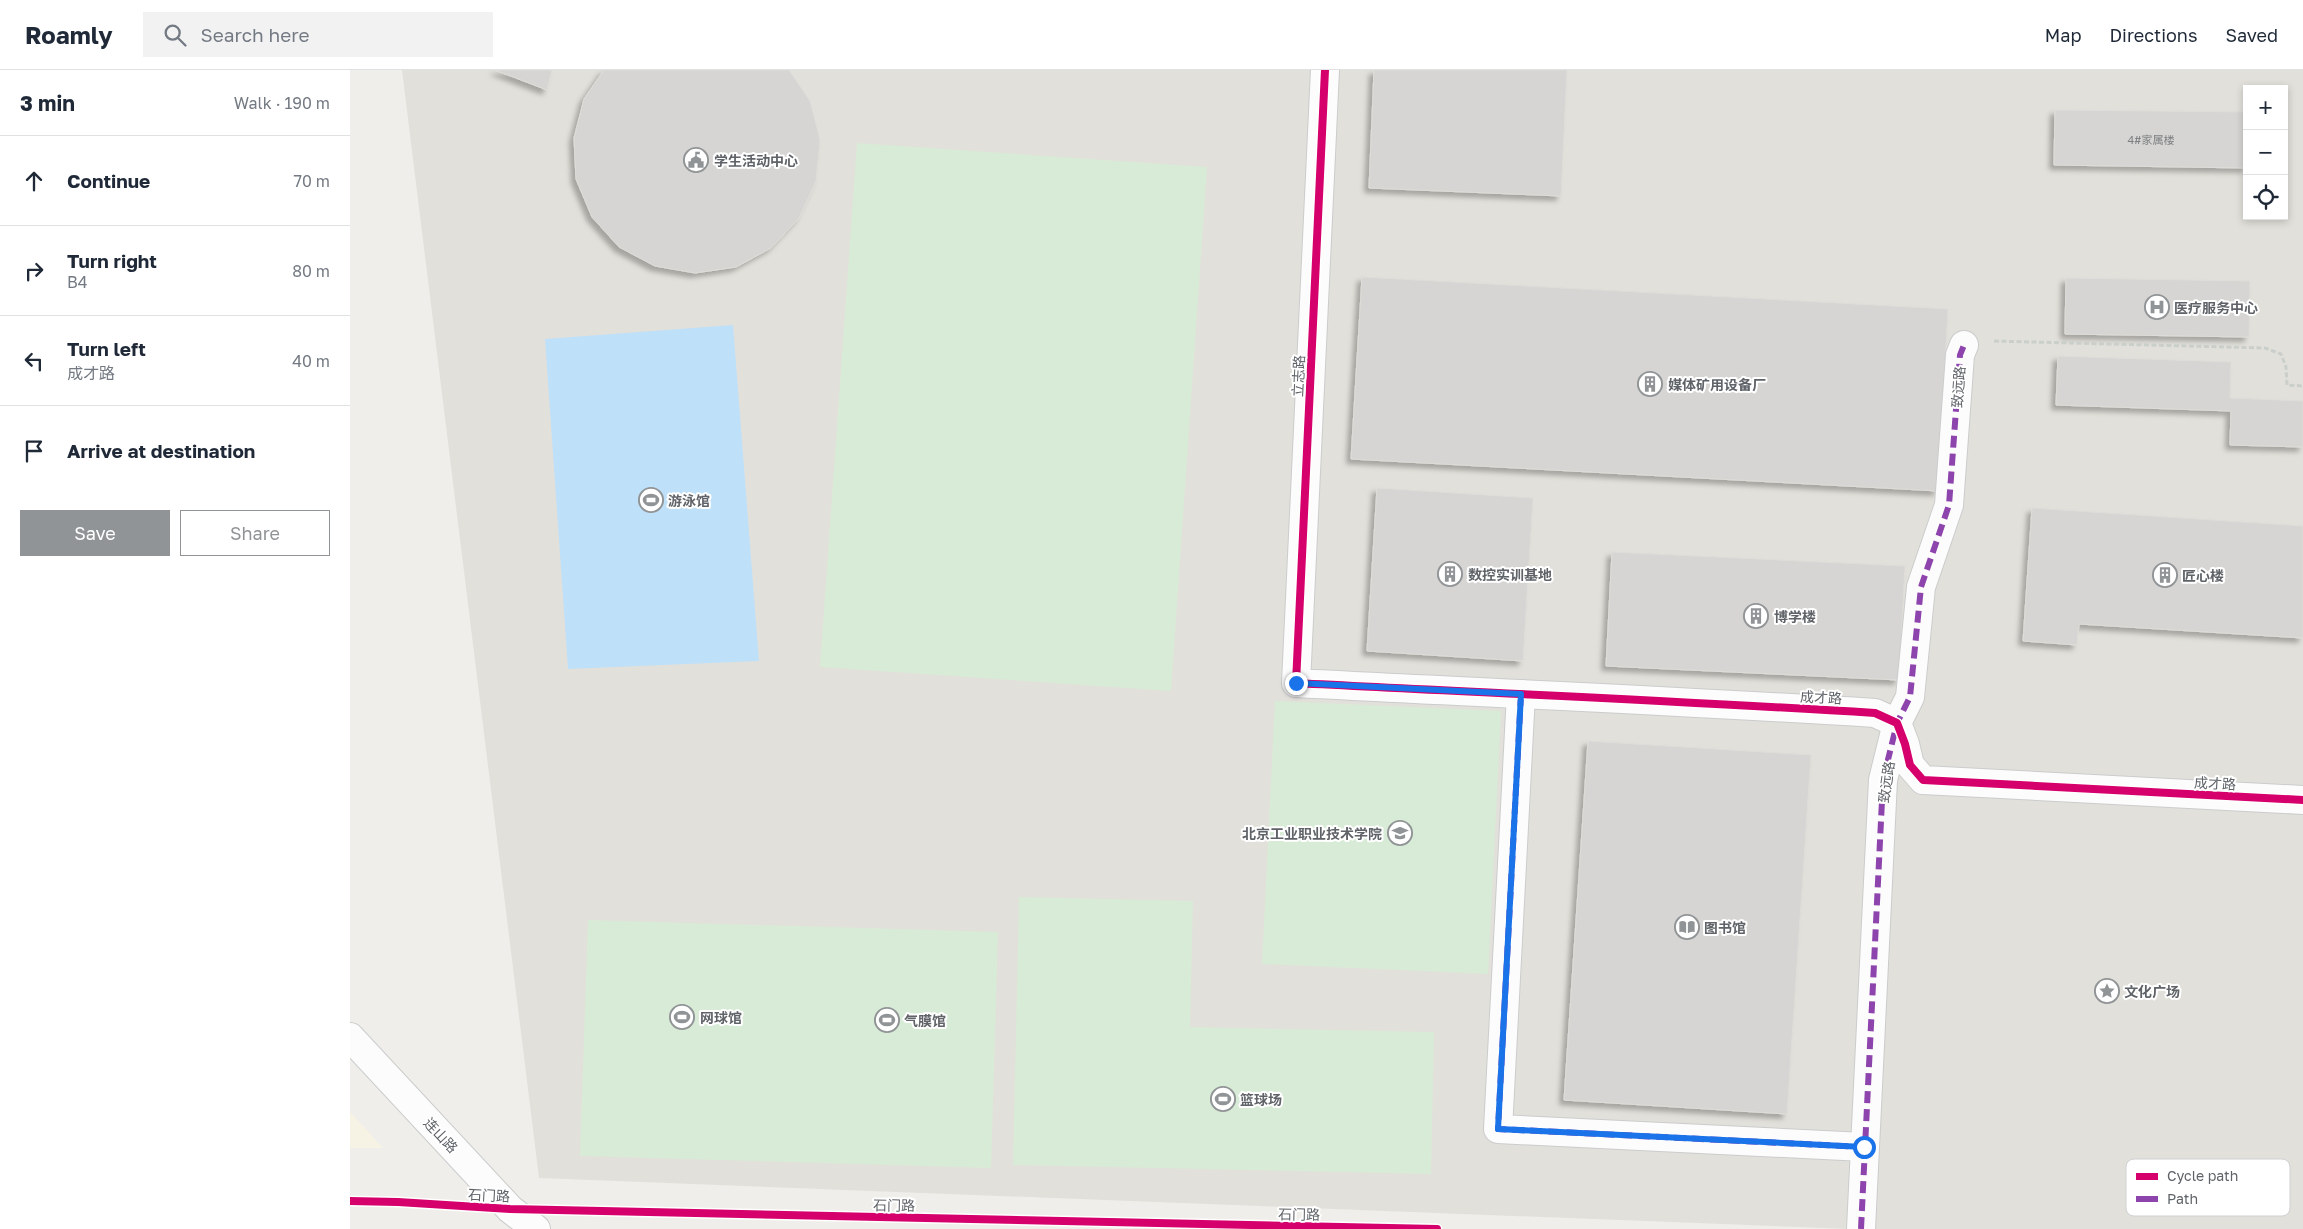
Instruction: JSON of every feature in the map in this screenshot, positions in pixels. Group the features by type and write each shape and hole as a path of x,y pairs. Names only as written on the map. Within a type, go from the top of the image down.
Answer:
{"street":[{"name":"立志路","path":"1296,683 1325,70"},
{"name":"致远路","path":"1862,1229 1864,1147 1883,780 1897,723 1910,697 1921,587 1949,505 1960,355 1964,345"},
{"name":"成才路","path":"1296,683 1875,712 1897,723 1906,744 1910,765 1923,780 2303,800"},
{"path":"1521,694 1498,1129 1864,1147"},
{"name":"连山路","path":"350,1037 510,1209 536,1229"}],"path":[{"path":"1964,345 1979,340 2265,348 2281,354 2286,367 2286,385 2303,386"}],"shaded area":[{"name":"北京工业职业技术学院","path":"402,70 2303,70 2303,1229 1850,1229 539,1178"},
{"path":"350,1112 383,1148 350,1148"}],"green space":[{"path":"857,143 1207,167 1171,691 820,667"},
{"path":"1275,701 1501,711 1488,974 1262,964"},
{"name":"篮球场","path":"1019,897 1193,901 1190,1027 1434,1032 1431,1174 1013,1165"},
{"name":"气膜馆","path":"588,920 998,932 991,1168 580,1156"}],"water":[{"name":"游泳馆","path":"733,325 759,661 568,669 545,339"}],"building":[{"path":"495,70 552,70 547,90"},
{"name":"学生活动中心","path":"604,70 789,70 810,101 820,140 816,181 799,218 771,248 736,267 695,273 655,266 619,247 592,217 576,179 574,138 584,99"},
{"path":"1374,70 1567,70 1561,196 1369,188"},
{"path":"2055,110 2243,112 2243,168 2054,165"},
{"name":"媒体矿用设备厂","path":"1362,277 1948,309 1938,491 1351,459"},
{"name":"医疗服务中心","path":"2066,278 2250,281 2249,337 2065,334"},
{"path":"2058,356 2231,362 2230,398 2303,401 2303,447 2230,445 2231,411 2056,405"},
{"name":"数控实训基地","path":"1377,488 1533,498 1523,661 1367,651"},
{"name":"匠心楼","path":"2032,508 2303,526 2303,638 2079,624 2077,645 2023,641"},
{"name":"博学楼","path":"1612,552 1905,566 1899,680 1606,666"},
{"name":"图书馆","path":"1588,741 1811,755 1787,1114 1564,1100"}],"marked path":[{"path":"1861,1229 1883,780 1897,723 1910,697 1921,587 1949,505 1960,355 1964,345"},
{"path":"1521,694 1498,1129 1864,1147"}],"cycle path":[{"path":"1325,70 1296,683 1875,713 1897,723 1910,765 1923,780 2303,800"},
{"name":"石门路","path":"350,1201 510,1209 1437,1229"}],"place":[{"name":"学生活动中心","path":"696,160"},
{"name":"医疗服务中心","path":"2157,307"},
{"name":"媒体矿用设备厂","path":"1650,384"},
{"name":"游泳馆","path":"651,500"},
{"name":"数控实训基地","path":"1450,574"},
{"name":"匠心楼","path":"2165,575"},
{"name":"博学楼","path":"1756,616"},
{"name":"北京工业职业技术学院","path":"1400,833"},
{"name":"图书馆","path":"1687,927"},
{"name":"文化广场","path":"2107,991"},
{"name":"网球馆","path":"682,1017"},
{"name":"气膜馆","path":"887,1020"},
{"name":"篮球场","path":"1223,1099"}],"route":[{"path":"1296,683 1521,694 1498,1129 1864,1147"}]}
